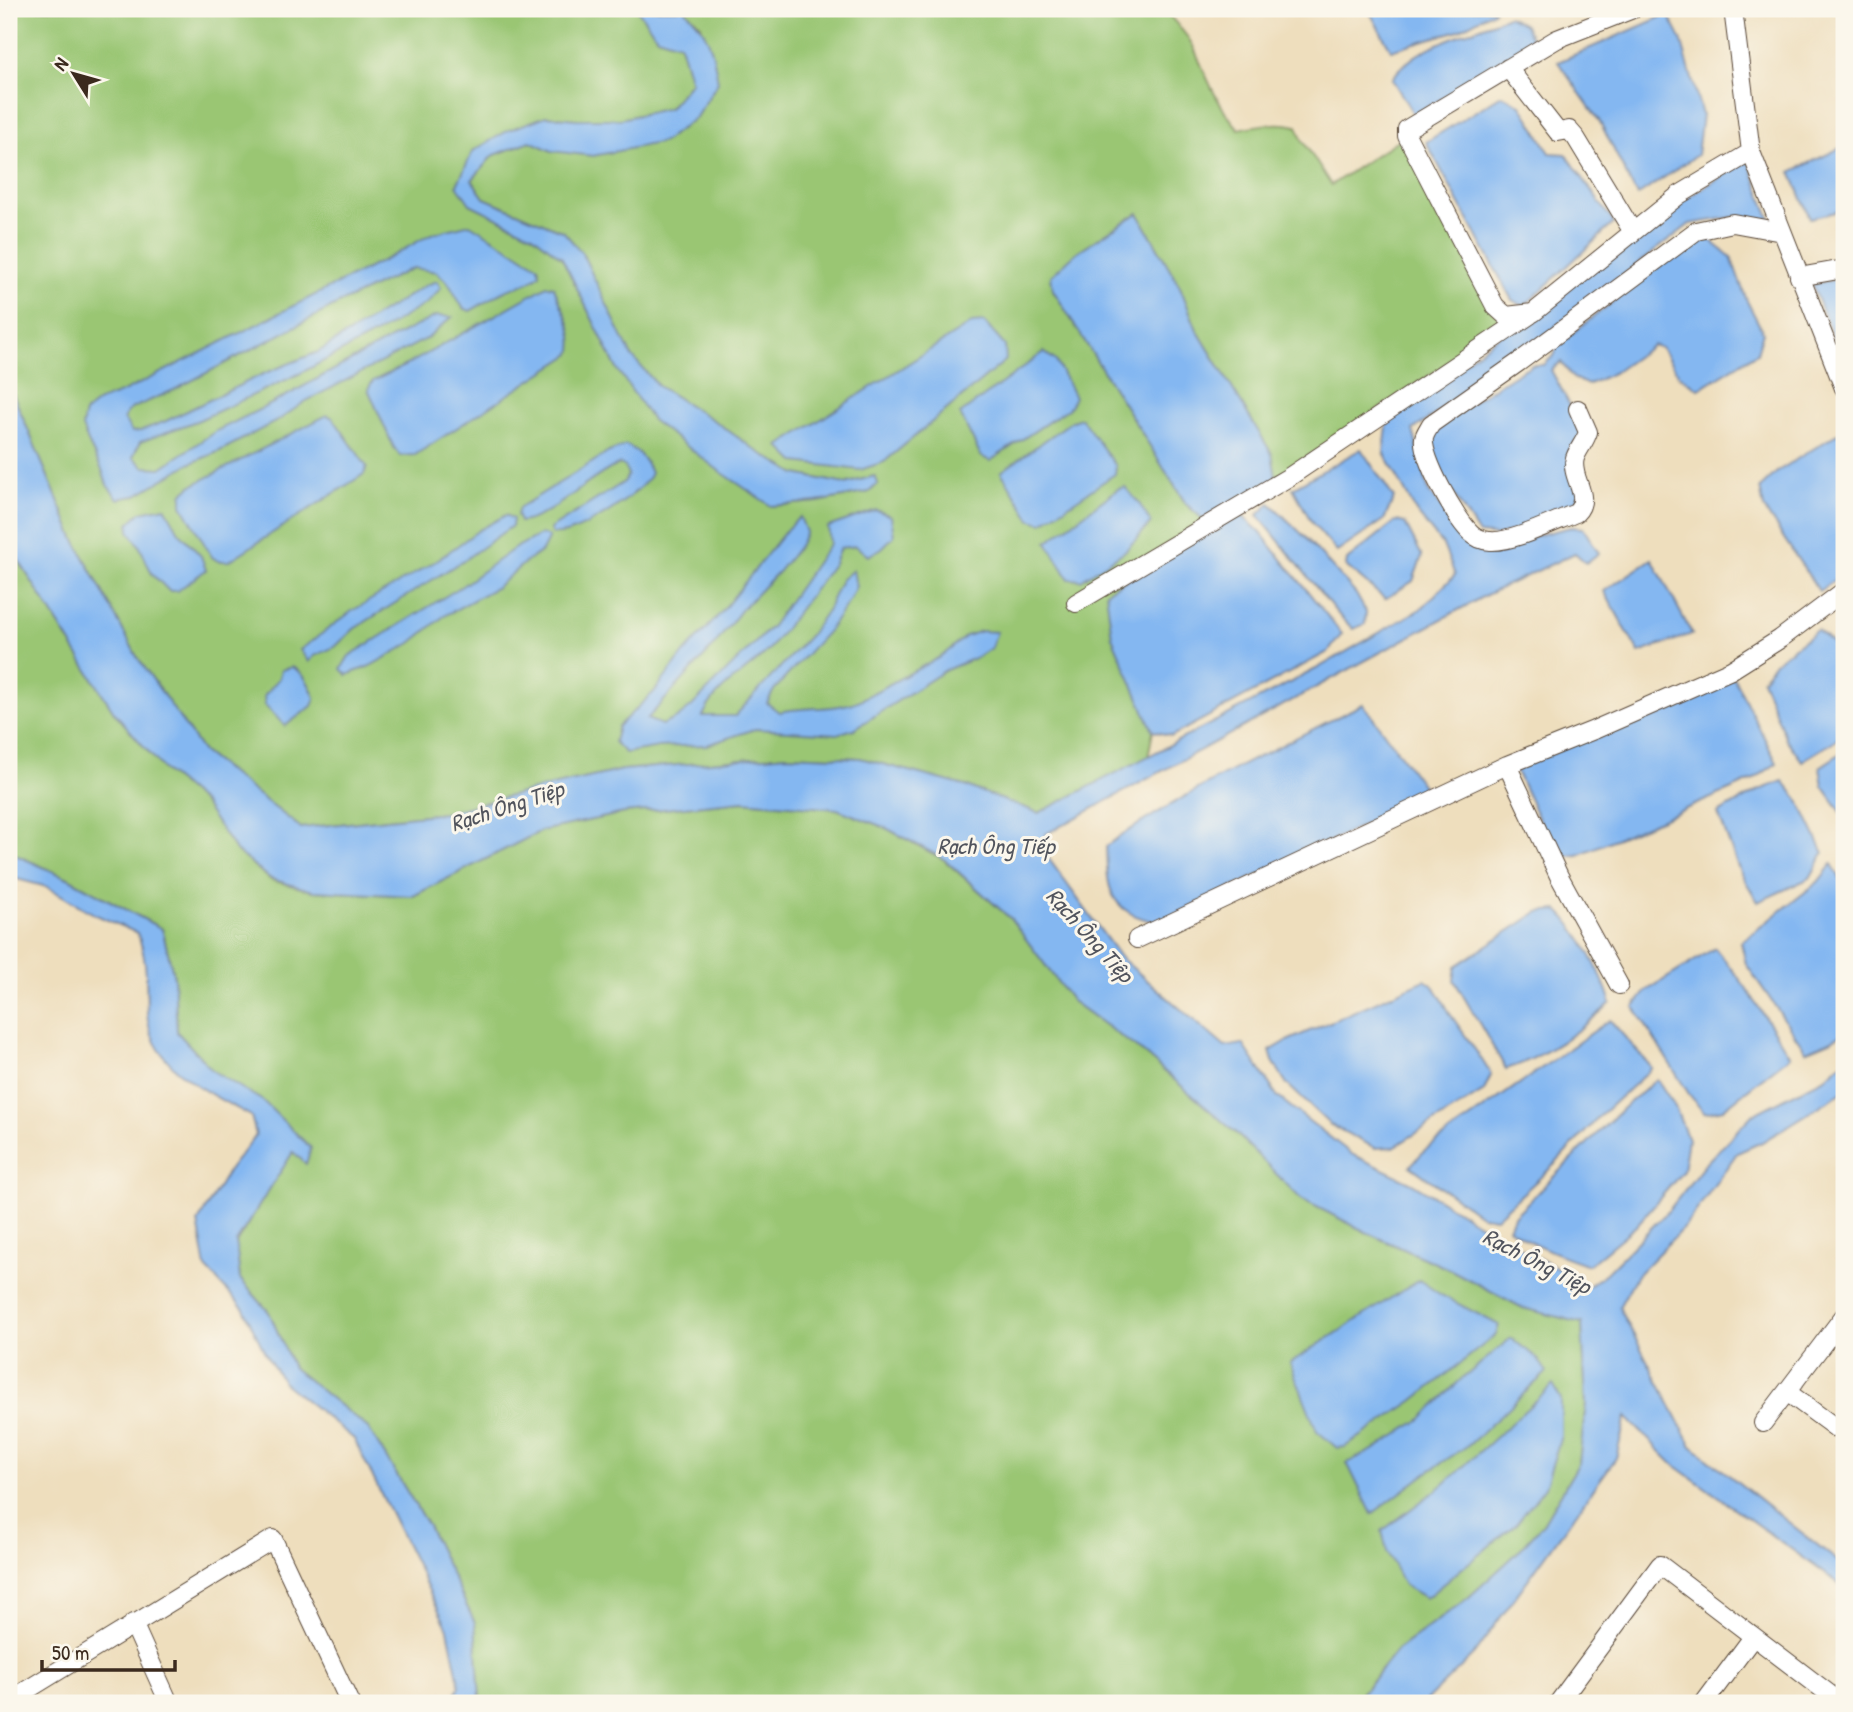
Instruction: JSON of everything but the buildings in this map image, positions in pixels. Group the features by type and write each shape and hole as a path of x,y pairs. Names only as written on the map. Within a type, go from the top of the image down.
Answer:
{"street":[{"path":"1533,313 1506,316 1495,306 1407,132 1557,39 1633,9"},
{"path":"1733,9 1751,152 1844,388"},
{"path":"1508,68 1558,132 1569,130 1576,138 1633,232"},
{"path":"1076,603 1289,477 1533,313 1679,195 1751,152"},
{"path":"1578,409 1588,432 1574,460 1584,497 1582,507 1576,513 1525,534 1493,542 1471,534 1449,504 1425,452 1424,436 1432,424 1696,231 1733,223 1782,232"},
{"path":"1799,277 1844,270"},
{"path":"1137,939 1507,765 1731,670 1780,639 1844,591"},
{"path":"1507,765 1559,876 1619,985"},
{"path":"1763,1423 1844,1316"},
{"path":"1787,1392 1844,1434"},
{"path":"9,1701 273,1539 350,1703"},
{"path":"1558,1703 1660,1565 1841,1703"},
{"path":"133,1623 169,1703"},
{"path":"1704,1703 1753,1637"}],"green space":[{"path":"9,9 637,9 657,37 680,44 691,82 669,108 621,119 546,116 473,151 470,204 533,235 562,258 617,369 771,506 817,502 869,492 878,484 875,476 845,484 796,474 658,386 631,356 582,253 564,232 484,198 472,180 492,156 530,141 552,151 663,142 696,117 718,82 701,25 684,9 1164,9 1191,43 1219,101 1239,129 1275,124 1297,126 1303,141 1331,185 1401,138 1509,322 1276,478 1272,454 1197,330 1180,287 1138,213 1077,252 1053,290 1186,504 1204,520 1106,592 1153,731 1148,757 1039,813 965,786 860,758 786,755 623,770 445,813 301,828 203,752 136,655 74,538 9,385"},
{"path":"9,545 114,712 166,772 203,803 236,851 271,880 313,891 413,896 541,831 624,813 743,801 837,809 886,828 943,859 1011,919 1072,1001 1141,1051 1236,1133 1301,1199 1372,1235 1451,1270 1523,1308 1582,1323 1586,1404 1579,1463 1543,1524 1515,1555 1468,1598 1397,1650 1353,1703 478,1703 480,1700 475,1623 428,1526 368,1428 293,1368 269,1312 240,1279 236,1243 293,1151 263,1101 213,1072 177,1032 174,977 162,929 68,878 9,852"}],"water":[{"path":"637,9 684,9 705,34 712,50 718,82 696,117 663,142 593,156 552,151 530,141 492,156 472,180 484,198 564,232 582,253 631,355 658,386 796,474 845,484 875,476 878,484 869,492 817,502 771,506 718,470 652,420 617,369 562,258 533,235 470,204 457,185 473,151 509,130 546,116 621,119 669,108 691,82 680,44 657,37"},
{"path":"1368,9 1495,10 1459,30 1391,50"},
{"path":"1668,14 1681,39 1702,115 1697,155 1637,196 1600,122 1558,62"},
{"path":"1508,16 1525,25 1534,44 1414,115 1392,79 1402,67 1429,48"},
{"path":"1502,95 1521,105 1550,153 1566,154 1614,223 1524,306 1512,300 1426,142"},
{"path":"1844,146 1844,210 1810,218 1791,172"},
{"name":"Rạch Ông Tiếp","path":"1748,160 1772,223 1734,217 1690,224 1502,368 1413,430 1429,492 1463,535 1489,547 1571,527 1583,528 1599,553 1586,563 1575,553 1486,595 1046,834 1041,848 1120,957 1225,1047 1243,1044 1278,1097 1353,1155 1412,1183 1502,1238 1589,1286 1606,1273 1669,1210 1706,1163 1752,1115 1825,1078 1844,1061 1844,1091 1762,1142 1737,1153 1686,1225 1637,1275 1619,1307 1692,1446 1844,1566 1844,1587 1674,1465 1626,1417 1616,1458 1474,1654 1424,1703 1354,1703 1397,1650 1468,1598 1515,1555 1543,1524 1579,1463 1586,1404 1582,1323 1523,1308 1451,1270 1372,1235 1301,1199 1236,1133 1141,1051 1072,1001 1011,919 944,859 886,828 837,809 743,801 624,813 541,831 413,896 313,891 271,879 236,851 203,803 166,772 114,712 9,545 9,385 74,538 136,655 203,752 301,828 445,813 623,770 786,755 860,758 965,786 1039,813 1316,669 1422,608 1455,575 1443,545 1416,512 1384,452 1388,418 1682,201"},
{"path":"1138,213 1180,287 1197,330 1272,454 1276,478 1204,520 1186,504 1053,290 1051,276 1077,252"},
{"path":"470,224 538,266 540,274 470,311 463,308 449,284 437,272 413,268 340,303 174,390 133,408 127,412 124,419 132,432 166,421 263,374 318,352 426,285 437,281 441,288 427,303 301,373 199,420 140,442 133,457 144,467 161,468 216,431 392,338 436,316 452,317 428,338 306,401 279,420 189,464 135,496 118,499 107,485 82,427 85,412 99,401 123,392 431,234"},
{"path":"1709,239 1731,257 1747,301 1763,332 1757,353 1699,389 1680,376 1661,348 1653,345 1615,372 1588,385 1573,378 1561,362 1551,370 1582,428 1582,495 1564,515 1498,536 1479,534 1428,454 1428,430 1519,372 1532,365 1544,365 1555,354 1557,345 1693,240"},
{"path":"1844,278 1844,365 1812,284"},
{"path":"547,286 554,287 568,320 573,346 571,354 415,455 400,456 368,389 373,381"},
{"path":"984,322 1005,346 1006,360 884,462 860,470 795,462 779,446 972,323"},
{"path":"1044,352 1056,361 1075,397 1069,408 990,461 981,456 960,414"},
{"path":"327,415 333,418 367,467 364,474 229,561 218,561 212,557 182,505 182,494 191,486"},
{"path":"1081,418 1116,466 1115,474 1042,523 1031,520 1001,472 1072,421"},
{"path":"1842,431 1844,574 1819,591 1764,508 1760,488 1778,471"},
{"path":"626,445 642,456 651,473 635,492 606,514 573,531 551,533 550,529 624,482 628,475 625,467 620,464 545,513 520,522 517,515 519,508 609,452"},
{"path":"1361,449 1394,498 1384,520 1337,552 1312,523 1293,488"},
{"path":"1125,487 1151,523 1125,551 1081,580 1069,579 1047,542 1118,489"},
{"path":"1270,503 1356,594 1366,612 1365,624 1353,629 1337,613 1258,515"},
{"path":"165,507 179,532 201,556 206,570 177,591 169,591 152,574 139,545 129,531 129,523 141,512"},
{"path":"876,510 891,516 894,536 882,548 868,556 856,546 840,548 834,563 772,646 717,695 703,716 735,716 810,635 828,609 841,580 853,570 856,586 849,601 829,630 774,690 767,703 779,712 839,706 858,701 942,656 966,636 981,631 997,632 991,648 946,670 854,729 837,734 755,729 707,745 659,747 625,753 614,742 618,726 654,692 788,528 800,517 806,532 799,546 647,719 662,725 691,707 772,626 830,543 828,527"},
{"path":"1239,513 1260,532 1342,634 1328,652 1172,736 1153,731 1112,637 1106,592"},
{"path":"506,515 513,519 512,526 467,558 354,629 335,647 314,656 309,662 300,650 352,611"},
{"path":"1396,521 1405,523 1422,556 1413,581 1385,599 1346,566 1347,560"},
{"path":"541,534 549,537 542,551 497,587 444,616 411,643 370,666 347,675 341,669 349,656 462,586 515,548"},
{"path":"1652,559 1692,634 1639,653 1604,591"},
{"path":"1817,630 1834,645 1844,660 1844,735 1802,761 1786,739 1762,680 1775,662"},
{"path":"292,667 304,676 315,698 312,706 285,726 265,705 264,696 279,678 281,670"},
{"path":"1733,676 1777,763 1753,780 1578,855 1557,857 1515,769"},
{"path":"1363,704 1429,794 1158,923 1133,915 1116,900 1109,884 1106,846 1200,788"},
{"path":"1844,751 1844,816 1823,786 1820,767"},
{"path":"1783,781 1798,799 1824,853 1810,878 1758,902 1740,872 1718,813"},
{"path":"9,852 68,878 162,929 174,977 177,1032 213,1071 263,1101 311,1148 306,1164 293,1152 236,1242 240,1279 269,1312 293,1368 368,1428 428,1526 475,1623 478,1703 450,1703 460,1687 448,1629 354,1439 284,1383 266,1355 244,1309 206,1268 198,1222 230,1168 256,1135 251,1116 184,1076 158,1048 147,1012 145,962 137,933 94,914 47,887 9,877"},
{"path":"1832,864 1844,885 1844,1032 1806,1051 1746,964 1741,942 1818,882"},
{"path":"1558,910 1589,953 1611,1003 1575,1033 1549,1050 1506,1069 1454,980 1456,966 1538,912"},
{"path":"1715,948 1745,986 1790,1056 1723,1109 1704,1113 1634,1007 1646,991"},
{"path":"1425,980 1437,991 1491,1075 1484,1091 1394,1147 1375,1148 1329,1124 1287,1084 1270,1051"},
{"path":"1610,1020 1652,1068 1496,1218 1482,1216 1410,1166 1425,1150"},
{"path":"1657,1079 1675,1107 1688,1139 1683,1171 1636,1226 1589,1265 1527,1240 1509,1228 1514,1216 1623,1108"},
{"path":"1419,1280 1441,1295 1499,1325 1496,1335 1413,1401 1345,1447 1337,1448 1317,1431 1290,1363"},
{"path":"1511,1338 1537,1358 1547,1372 1470,1444 1372,1514 1347,1463 1377,1448 1424,1417 1456,1384"},
{"path":"1553,1385 1561,1399 1561,1436 1545,1487 1516,1524 1426,1598 1404,1585 1387,1552 1382,1531 1443,1485"}],"water label":[{"name":"Rạch Ông Tiệp","path":"507,806"},
{"name":"Rạch Ông Tiệp","path":"1090,935"},
{"name":"Rạch Ông Tiệp","path":"1537,1261"}]}
